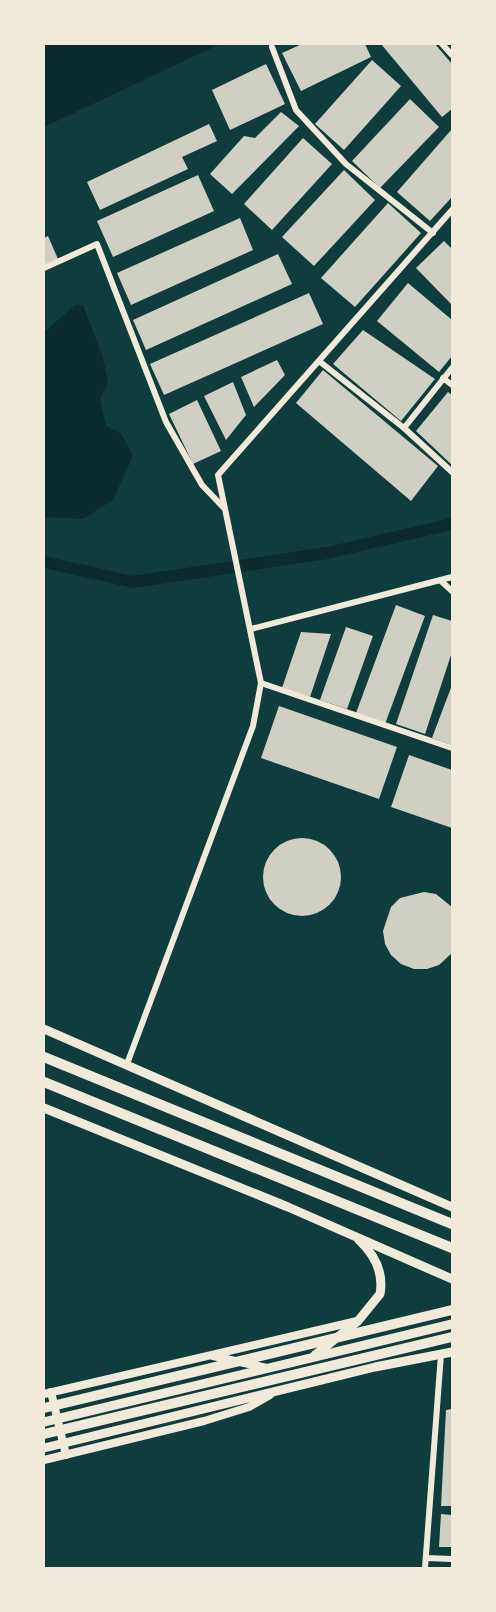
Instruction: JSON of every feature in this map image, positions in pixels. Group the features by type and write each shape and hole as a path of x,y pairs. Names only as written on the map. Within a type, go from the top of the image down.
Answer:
{"highway":[{"path":"44,1057 453,1224"},
{"path":"44,1082 453,1248"},
{"path":"44,1408 453,1310"},
{"path":"44,1434 453,1337"}],"main road":[{"path":"44,1029 367,1172 453,1207"},
{"path":"44,1108 356,1236 453,1279"},
{"path":"313,1356 358,1321 377,1301 381,1286 375,1259 356,1236"},
{"path":"44,1422 453,1324"},
{"path":"44,1448 277,1391 453,1352"}],"street":[{"path":"444,44 453,55"},
{"path":"272,47 296,110 346,164 433,233"},
{"path":"127,1064 253,726 261,683 218,475 453,210"},
{"path":"44,268 97,244 166,422 202,485 224,508"},
{"path":"319,361 404,428 453,472"},
{"path":"404,428 453,368"},
{"path":"443,378 453,385"},
{"path":"251,629 453,577"},
{"path":"441,581 453,591"},
{"path":"261,683 453,748"},
{"path":"66,1455 47,1393 358,1321"},
{"path":"425,1569 441,1354"},
{"path":"211,1356 267,1368"},
{"path":"44,1460 215,1418 249,1407 277,1391"},
{"path":"426,1558 453,1559"}],"water":[{"path":"44,44 220,44 44,127"},
{"path":"75,305 83,305 103,357 108,383 100,399 106,426 121,433 133,456 113,500 83,519 44,517 44,332"}],"building":[{"path":"302,44 365,44 371,57 301,91 282,53"},
{"path":"381,44 435,44 452,64 452,109 442,117"},
{"path":"372,60 401,86 344,150 315,124"},
{"path":"266,64 285,104 230,130 212,90"},
{"path":"410,99 439,127 380,188 352,161"},
{"path":"281,112 299,126 232,194 210,174 244,136 255,138"},
{"path":"209,124 217,141 182,157 188,169 100,210 87,182"},
{"path":"452,129 452,197 430,221 397,192"},
{"path":"303,138 332,164 272,230 244,204"},
{"path":"344,170 375,200 314,266 282,237"},
{"path":"198,175 214,211 113,257 97,221"},
{"path":"388,203 421,233 355,307 321,278"},
{"path":"240,218 253,250 131,305 117,273"},
{"path":"48,236 58,259 44,266 44,238"},
{"path":"444,241 452,249 452,305 416,268"},
{"path":"278,254 292,284 146,350 133,320"},
{"path":"408,283 452,320 452,356 439,372 377,321"},
{"path":"309,293 323,324 164,395 150,364"},
{"path":"363,330 435,379 401,421 333,364"},
{"path":"277,360 285,375 254,407 241,377"},
{"path":"323,370 438,466 411,501 296,403"},
{"path":"233,382 246,415 226,440 204,396"},
{"path":"448,392 452,395 452,465 416,431"},
{"path":"197,400 221,451 193,464 169,414"},
{"path":"396,605 425,616 385,724 356,713"},
{"path":"433,615 452,621 452,652 425,734 396,724"},
{"path":"346,627 373,636 347,709 320,700"},
{"path":"301,632 331,634 310,697 282,688"},
{"path":"452,685 452,745 432,738"},
{"path":"279,706 397,747 379,799 261,758"},
{"path":"409,755 452,770 452,828 391,807"},
{"path":"302,838 317,841 330,849 338,862 341,877 338,892 330,905 317,913 302,916 287,913 274,905 266,892 263,877 266,862 274,849 287,841"},
{"path":"424,892 436,894 452,907 452,953 439,965 427,969 414,969 401,964 391,955 385,944 383,931 391,907 400,898"},
{"path":"452,1409 452,1506 441,1506 446,1410"},
{"path":"441,1514 452,1515 452,1547 439,1547"}],"waterway":[{"path":"44,562 133,582 327,553 452,524"}]}
